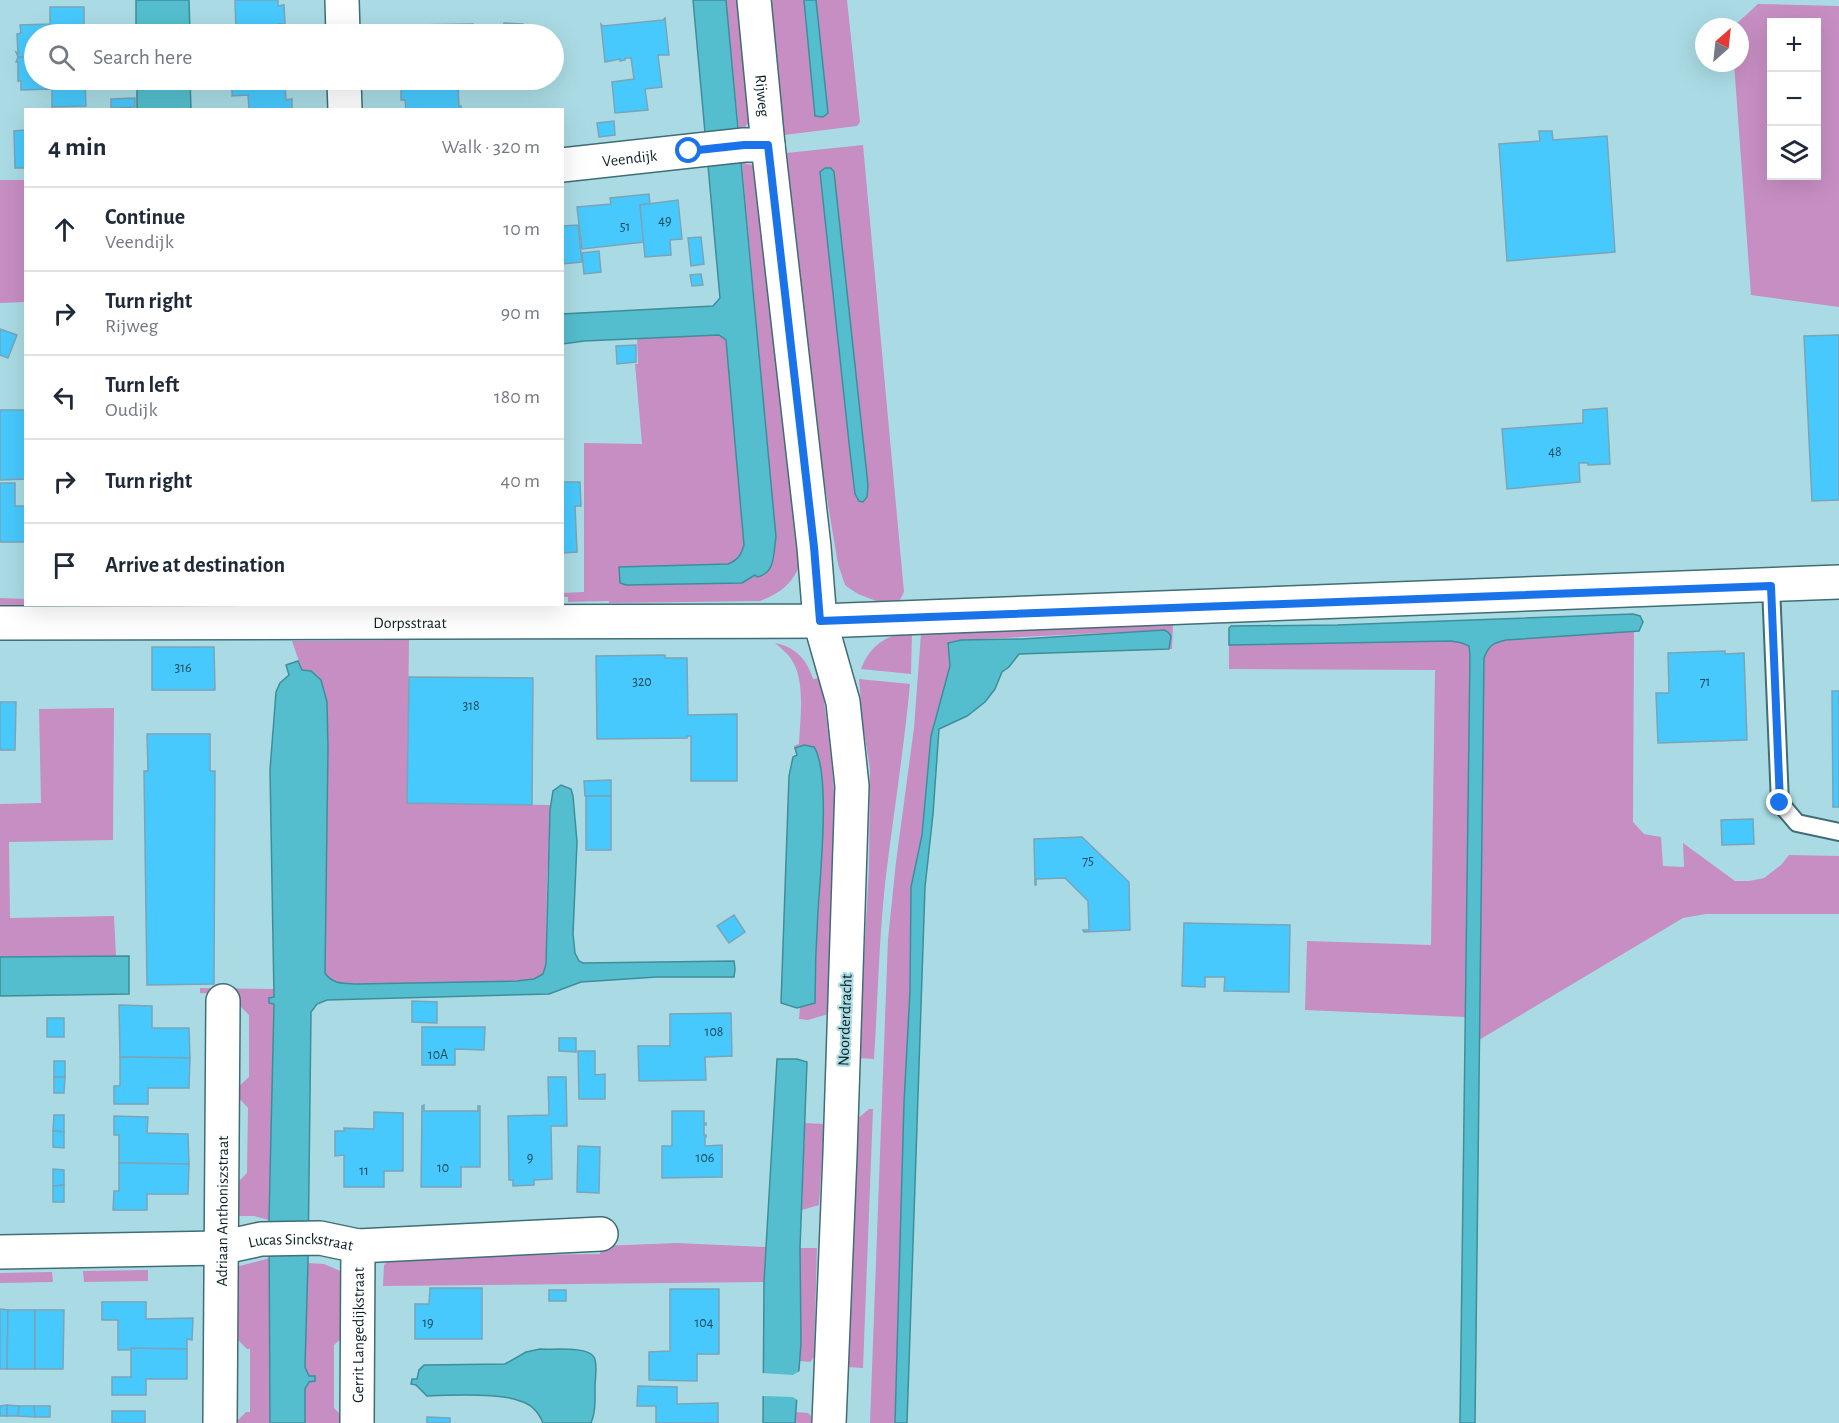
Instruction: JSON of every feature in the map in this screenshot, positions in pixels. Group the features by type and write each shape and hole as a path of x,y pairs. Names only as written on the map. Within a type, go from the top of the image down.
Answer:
{"street":[{"path":"342,0 343,24"},
{"name":"Rijweg","path":"754,0 756,145 814,547 820,621"},
{"path":"344,90 345,108"},
{"name":"Veendijk","path":"564,165 756,145"},
{"name":"Dorpsstraat","path":"0,623 820,621 1839,582"},
{"name":"Noorderdracht","path":"820,621 843,702 852,786 829,1423"},
{"name":"Adriaan Anthoniszstraat","path":"220,1423 223,1001"},
{"name":"Lucas Sinckstraat","path":"0,1252 220,1248 261,1239 320,1238 358,1245 601,1234"},
{"name":"Gerrit Langedijkstraat","path":"357,1423 358,1245"}],"lane":[{"path":"1771,586 1780,803 1797,823 1839,832"}],"shaded area":[{"path":"726,0 740,0 750,126 747,124 739,131"},
{"path":"771,0 804,0 815,116 820,117 828,113 816,0 847,0 860,122 857,126 784,135"},
{"path":"1758,4 1839,6 1839,307 1751,295 1735,72 1749,72 1749,18 1743,18"},
{"path":"863,145 904,592 898,604 884,604 849,588 845,585 838,564 820,457 786,153","holes":["825,168 834,172 868,485 856,498 820,173"]},
{"path":"742,163 754,165 800,564 784,587 760,601 568,602 568,597 564,597 564,593 584,592 584,443 642,444 635,364 638,364 637,338 719,335 726,340 744,545 739,557 728,564 619,567 620,583 626,585 742,583 765,573 776,537"},
{"path":"0,180 24,180 24,302 0,303"},
{"path":"0,598 24,599 24,606 91,606 0,607"},
{"path":"1173,622 1172,649 1169,649 1170,634 1164,630 961,640 949,644 950,666 931,736 922,835 911,887 910,991 904,1103 895,1423 870,1423 888,939 914,728 921,634 924,630"},
{"path":"1634,631 1633,822 1644,834 1661,837 1663,866 1684,867 1683,843 1735,881 1764,878 1781,865 1789,855 1839,856 1839,914 1706,914 1683,918 1479,1040 1484,657 1492,645 1506,640"},
{"path":"912,632 911,674 861,669 869,653 880,642 895,635"},
{"path":"409,640 407,803 551,805 546,964 543,974 534,979 358,984 334,982 325,973 327,702 318,676 311,671 302,670 292,641"},
{"path":"1451,641 1469,646 1470,655 1466,1017 1305,1010 1307,941 1431,945 1435,670 1229,669 1229,645"},
{"path":"775,643 799,655 813,679 821,678 833,777 835,862 828,1014 808,1020 799,1019 800,1007 815,1003 815,962 824,806 822,777 795,748 796,755 794,746 799,744 801,714 800,682 792,661 786,652"},
{"path":"859,679 910,684 886,875 874,1059 859,1058 869,866 870,769"},
{"path":"114,708 113,840 9,842 10,918 114,916 116,956 0,957 0,804 41,803 39,709"},
{"path":"200,988 274,989 274,998 269,998 269,1003 274,1003 269,1220 254,1216 237,1216 237,1183 247,1173 248,1108 238,1097 238,1087 249,1077 249,1015 238,1004 238,994 200,993"},
{"path":"869,1109 873,1109 863,1368 847,1367 857,1119"},
{"path":"805,1123 824,1124 819,1205 802,1210"},
{"path":"677,1243 766,1247 764,1282 383,1286 384,1265 389,1260 426,1256 600,1254 601,1246"},
{"path":"800,1248 817,1248 814,1357 810,1362 800,1361"},
{"path":"270,1258 270,1423 235,1423 246,1412 250,1412 250,1349 247,1349 236,1338 236,1267"},
{"path":"308,1263 324,1264 345,1273 345,1335 334,1345 334,1408 344,1418 344,1423 305,1423 305,1389 309,1382 315,1381 315,1377 309,1377 305,1367"},
{"path":"148,1270 148,1281 84,1282 83,1271"},
{"path":"52,1272 53,1282 0,1283 0,1273"},
{"path":"796,1412 808,1413 811,1416 811,1423 795,1423"}],"water":[{"path":"136,0 189,0 190,24 136,24"},
{"path":"693,0 726,0 776,537 771,567 763,575 757,577 755,575 742,583 626,585 620,583 619,567 728,564 739,557 742,552 744,545 726,340 719,335 564,344 564,314 713,306 720,298"},
{"path":"804,0 816,0 828,113 823,117 815,116"},
{"path":"137,90 190,90 191,108 137,108"},
{"path":"825,168 831,168 834,172 868,485 867,497 863,502 859,501 855,494 850,452 820,172"},
{"path":"1633,614 1640,616 1643,622 1639,631 1506,640 1492,645 1484,658 1475,1423 1460,1423 1469,646 1451,641 1229,645 1229,628 1231,626 1337,625"},
{"path":"1164,630 1171,636 1169,649 1019,654 1002,672 995,689 985,702 967,716 939,729 925,887 907,1423 895,1423 904,1103 910,991 911,887 922,835 931,736 950,666 948,643 961,640 1022,639"},
{"path":"298,661 302,670 311,671 321,680 327,702 325,973 332,980 339,983 358,984 517,981 534,979 543,974 546,964 550,810 553,791 561,785 571,789 573,796 577,842 573,934 575,953 579,961 583,963 734,961 735,969 734,977 657,977 581,982 549,994 327,1000 317,1004 311,1012 305,1367 309,1376 315,1376 315,1381 309,1382 305,1389 305,1423 270,1423 269,1220 274,1004 269,1003 269,998 274,997 270,770 276,692 280,683 289,675 286,665"},
{"path":"804,745 814,747 819,760 822,779 823,826 815,1003 797,1008 781,1003 789,776 793,757 797,755 795,748"},
{"path":"129,956 129,994 0,996 0,957"},
{"path":"777,1059 797,1059 807,1062 800,1248 801,1343 795,1423 763,1423 764,1282"},
{"path":"540,1349 585,1351 594,1357 595,1405 591,1423 543,1423 531,1407 512,1398 475,1395 427,1396 416,1385 411,1384 412,1379 417,1379 419,1370 424,1365 505,1364 526,1352"}],"pier":[{"path":"803,1369 800,1402 793,1397 760,1396 760,1373 793,1375"}],"building":[{"path":"235,0 278,0 278,6 284,5 285,24 236,24"},
{"path":"50,7 84,7 84,24 50,24"},
{"path":"665,18 669,55 658,55 662,87 645,89 648,110 615,113 612,82 634,79 631,58 605,62 601,24 603,26"},
{"path":"20,25 24,25 24,57 18,57 16,52 18,53 17,34 21,33"},
{"path":"18,57 24,57 24,90 21,90 21,81 18,81 18,62 16,62"},
{"path":"52,90 85,90 86,106 52,107"},
{"path":"232,90 285,90 286,100 292,99 292,108 249,108 248,95 232,96"},
{"path":"401,90 458,90 461,108 406,108 405,100 401,100"},
{"path":"135,98 135,107 111,108 111,99"},
{"path":"614,121 615,135 599,137 597,123"},
{"path":"24,130 24,168 15,168 14,131"},
{"path":"1539,131 1552,131 1553,140 1607,136 1615,252 1507,261 1499,144 1540,141"},
{"path":"649,194 650,204 640,205 644,242 582,249 577,207 611,204 610,198"},
{"path":"678,200 682,239 670,240 671,255 645,257 640,205"},
{"path":"578,225 582,262 564,264 564,226"},
{"path":"701,237 704,264 691,266 688,238"},
{"path":"599,251 601,272 584,274 582,253"},
{"path":"701,274 703,285 692,286 690,275"},
{"path":"0,329 17,335 8,358 0,355"},
{"path":"1839,335 1839,500 1812,501 1804,336"},
{"path":"636,345 636,362 617,364 616,346"},
{"path":"1607,408 1610,464 1579,463 1580,482 1507,489 1502,429 1583,423 1583,410"},
{"path":"0,410 24,410 24,479 0,480"},
{"path":"564,482 580,482 581,506 575,506 577,552 564,553"},
{"path":"0,483 15,483 15,506 24,506 24,542 0,542"},
{"path":"152,647 214,647 215,690 152,690"},
{"path":"1725,651 1725,654 1744,653 1747,740 1658,743 1656,693 1669,693 1668,653"},
{"path":"665,655 665,658 687,658 688,715 737,714 737,781 691,781 691,736 687,738 597,739 596,656"},
{"path":"409,677 533,678 532,805 407,803"},
{"path":"1832,691 1839,691 1839,807 1833,807"},
{"path":"0,702 16,702 15,750 0,750"},
{"path":"147,734 210,734 210,771 215,771 214,984 147,985 144,771 148,771"},
{"path":"611,780 611,796 585,796 584,781"},
{"path":"586,796 611,796 611,850 586,850"},
{"path":"1753,819 1754,844 1722,845 1721,820"},
{"path":"1082,837 1129,882 1130,930 1084,932 1083,930 1089,930 1088,901 1065,878 1036,879 1035,885 1034,839"},
{"path":"734,915 745,932 729,943 717,926"},
{"path":"1184,923 1290,925 1289,992 1224,991 1225,977 1205,977 1205,987 1182,986"},
{"path":"412,1001 437,1002 437,1023 412,1022"},
{"path":"119,1005 152,1006 152,1028 189,1028 190,1058 120,1057"},
{"path":"731,1013 732,1056 705,1057 706,1080 639,1081 638,1046 670,1046 670,1014"},
{"path":"47,1018 64,1018 64,1037 47,1037"},
{"path":"422,1027 485,1027 484,1050 455,1049 455,1065 422,1065"},
{"path":"559,1038 576,1038 576,1052 559,1051"},
{"path":"578,1051 595,1051 595,1075 605,1074 605,1099 579,1099"},
{"path":"120,1057 190,1058 189,1088 148,1088 148,1104 114,1104 114,1086 120,1086"},
{"path":"54,1061 65,1061 65,1077 54,1077"},
{"path":"54,1077 65,1077 64,1093 54,1093"},
{"path":"548,1077 566,1077 567,1126 551,1126 552,1179 534,1180 534,1185 513,1186 513,1180 509,1180 508,1116 549,1115"},
{"path":"424,1105 424,1111 478,1111 478,1106 480,1106 480,1167 461,1167 461,1187 421,1187 422,1106"},
{"path":"672,1111 704,1111 705,1146 722,1145 722,1177 662,1178 662,1146 672,1146"},
{"path":"374,1112 403,1113 403,1171 384,1171 384,1187 344,1187 344,1155 335,1156 335,1131 344,1131 344,1128 374,1129"},
{"path":"54,1115 64,1115 64,1132 53,1131"},
{"path":"114,1116 148,1117 147,1133 188,1134 189,1164 119,1163 119,1135 114,1135"},
{"path":"53,1131 64,1132 64,1148 53,1147"},
{"path":"578,1146 600,1147 599,1193 577,1192"},
{"path":"119,1163 189,1164 188,1194 147,1194 147,1210 113,1210 114,1191 119,1191"},
{"path":"53,1169 64,1170 64,1185 53,1186"},
{"path":"64,1185 64,1202 53,1202 53,1186"},
{"path":"430,1288 482,1288 482,1339 415,1339 415,1304 429,1304"},
{"path":"670,1289 719,1289 719,1354 697,1354 697,1381 649,1380 649,1352 670,1351"},
{"path":"549,1290 566,1290 566,1301 549,1301"},
{"path":"102,1302 146,1302 146,1319 193,1318 192,1340 187,1339 187,1349 118,1350 118,1320 102,1320"},
{"path":"0,1309 8,1310 7,1369 0,1369"},
{"path":"8,1310 35,1310 35,1369 7,1369"},
{"path":"35,1310 64,1310 63,1369 35,1369"},
{"path":"131,1348 187,1349 187,1379 146,1379 146,1395 112,1395 112,1377 131,1377"},
{"path":"638,1386 677,1387 677,1404 718,1403 718,1423 656,1423 656,1406 637,1406"},
{"path":"7,1405 7,1416 0,1416 0,1406"},
{"path":"7,1405 19,1406 18,1416 7,1416"},
{"path":"19,1406 34,1406 35,1417 18,1416"},
{"path":"34,1406 50,1406 50,1417 35,1417"},
{"path":"112,1411 145,1411 145,1423 112,1423"},
{"path":"427,1417 450,1418 450,1423 427,1423"}],"route":[{"path":"689,151 744,145 768,145 814,547 820,621 1771,586 1780,803"}]}
